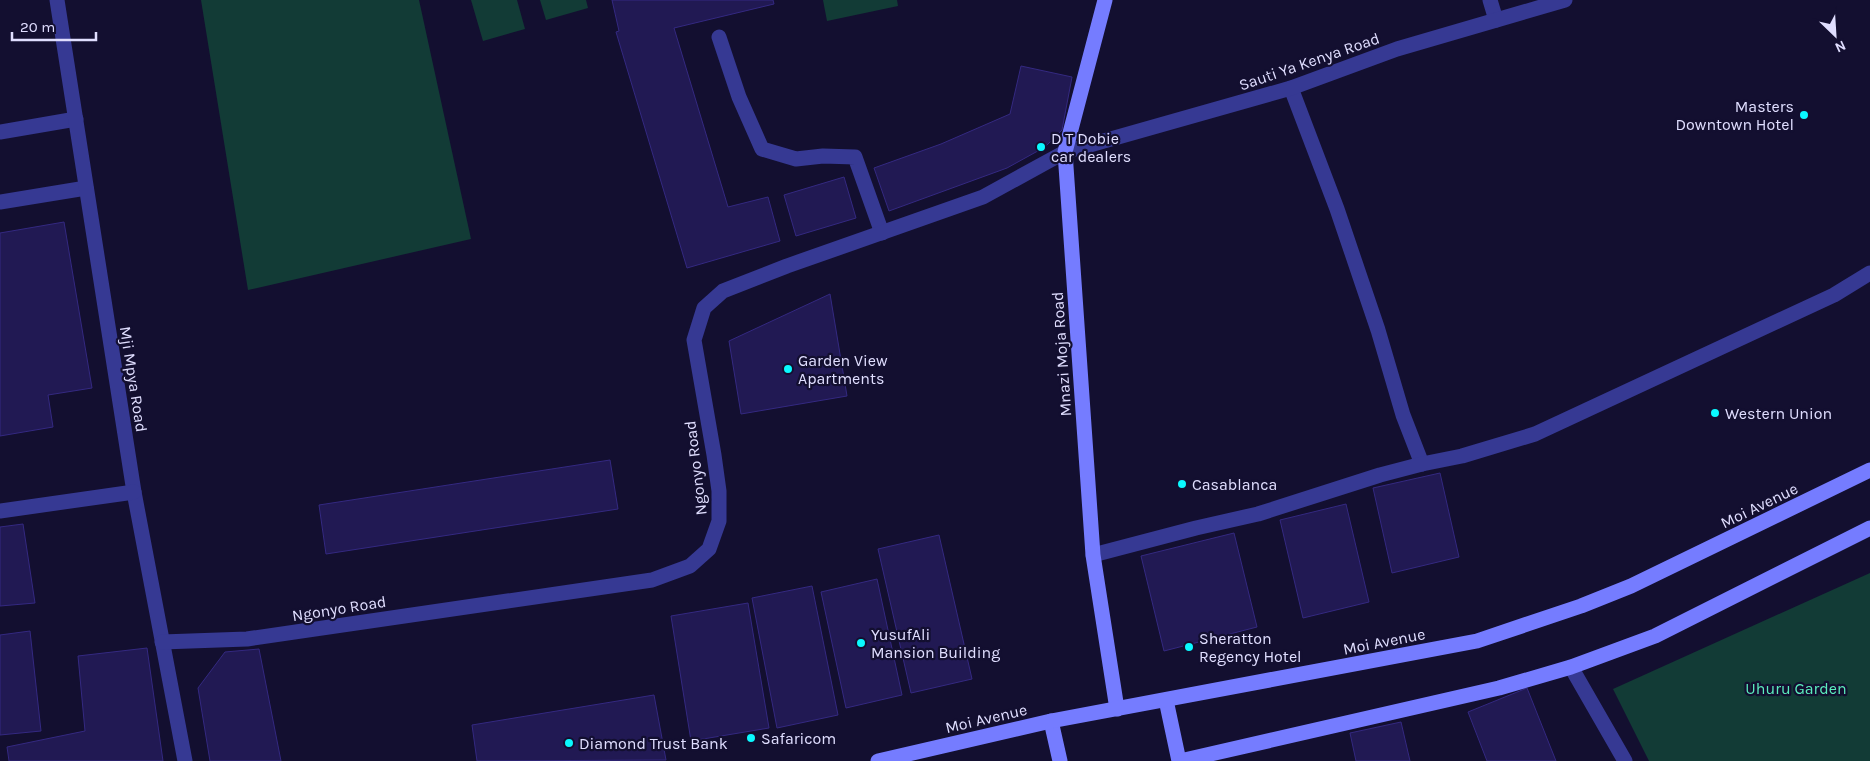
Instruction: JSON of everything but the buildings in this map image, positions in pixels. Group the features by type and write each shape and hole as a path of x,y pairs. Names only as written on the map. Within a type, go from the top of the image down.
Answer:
{"main road":[{"name":"Mnazi Moja Road","path":"1105,0 1065,152 1093,556 1117,709"},
{"name":"Moi Avenue","path":"878,761 1051,721 1468,642 1530,624 1631,586 1870,470"},
{"path":"1166,700 1179,761 1499,688 1571,667 1655,636 1870,528"},
{"path":"1051,721 1060,761"}],"street":[{"name":"Mji Mpya Road","path":"57,0 134,492 185,761"},
{"path":"1490,0 1496,20"},
{"name":"Sauti Ya Kenya Road","path":"1065,152 1291,88 1397,50 1565,0"},
{"path":"719,37 739,97 762,149 796,159 823,156 855,157 882,232"},
{"path":"1291,88 1340,219 1378,330 1403,416 1422,464"},
{"path":"0,132 76,119"},
{"name":"Ngonyo Road","path":"162,642 247,639 652,580 690,566 709,548 719,522 719,491 694,340 704,308 723,291 787,266 983,197 1065,152"},
{"path":"0,202 86,188"},
{"path":"1093,556 1196,528 1258,514 1422,464 1462,456 1535,434 1834,295 1870,273"},
{"path":"0,511 134,492"},
{"path":"1571,667 1625,761"}],"green space":[{"path":"201,0 419,0 471,239 248,290"},
{"path":"471,0 517,0 525,29 483,41"},
{"path":"540,0 586,0 588,8 546,20"},
{"path":"823,0 897,0 898,6 827,21"},
{"name":"Uhuru Garden","path":"1870,573 1870,761 1649,761 1613,689"}],"place":[{"name":"Masters Downtown Hotel","path":"1804,115"},
{"name":"D T Dobie car dealers","path":"1041,147"},
{"name":"Garden View Apartments","path":"788,369"},
{"name":"Western Union","path":"1715,413"},
{"name":"Casablanca","path":"1182,484"},
{"name":"YusufAli Mansion Building","path":"861,643"},
{"name":"Sheratton Regency Hotel","path":"1189,647"},
{"name":"Safaricom","path":"751,738"},
{"name":"Diamond Trust Bank","path":"569,743"}]}
